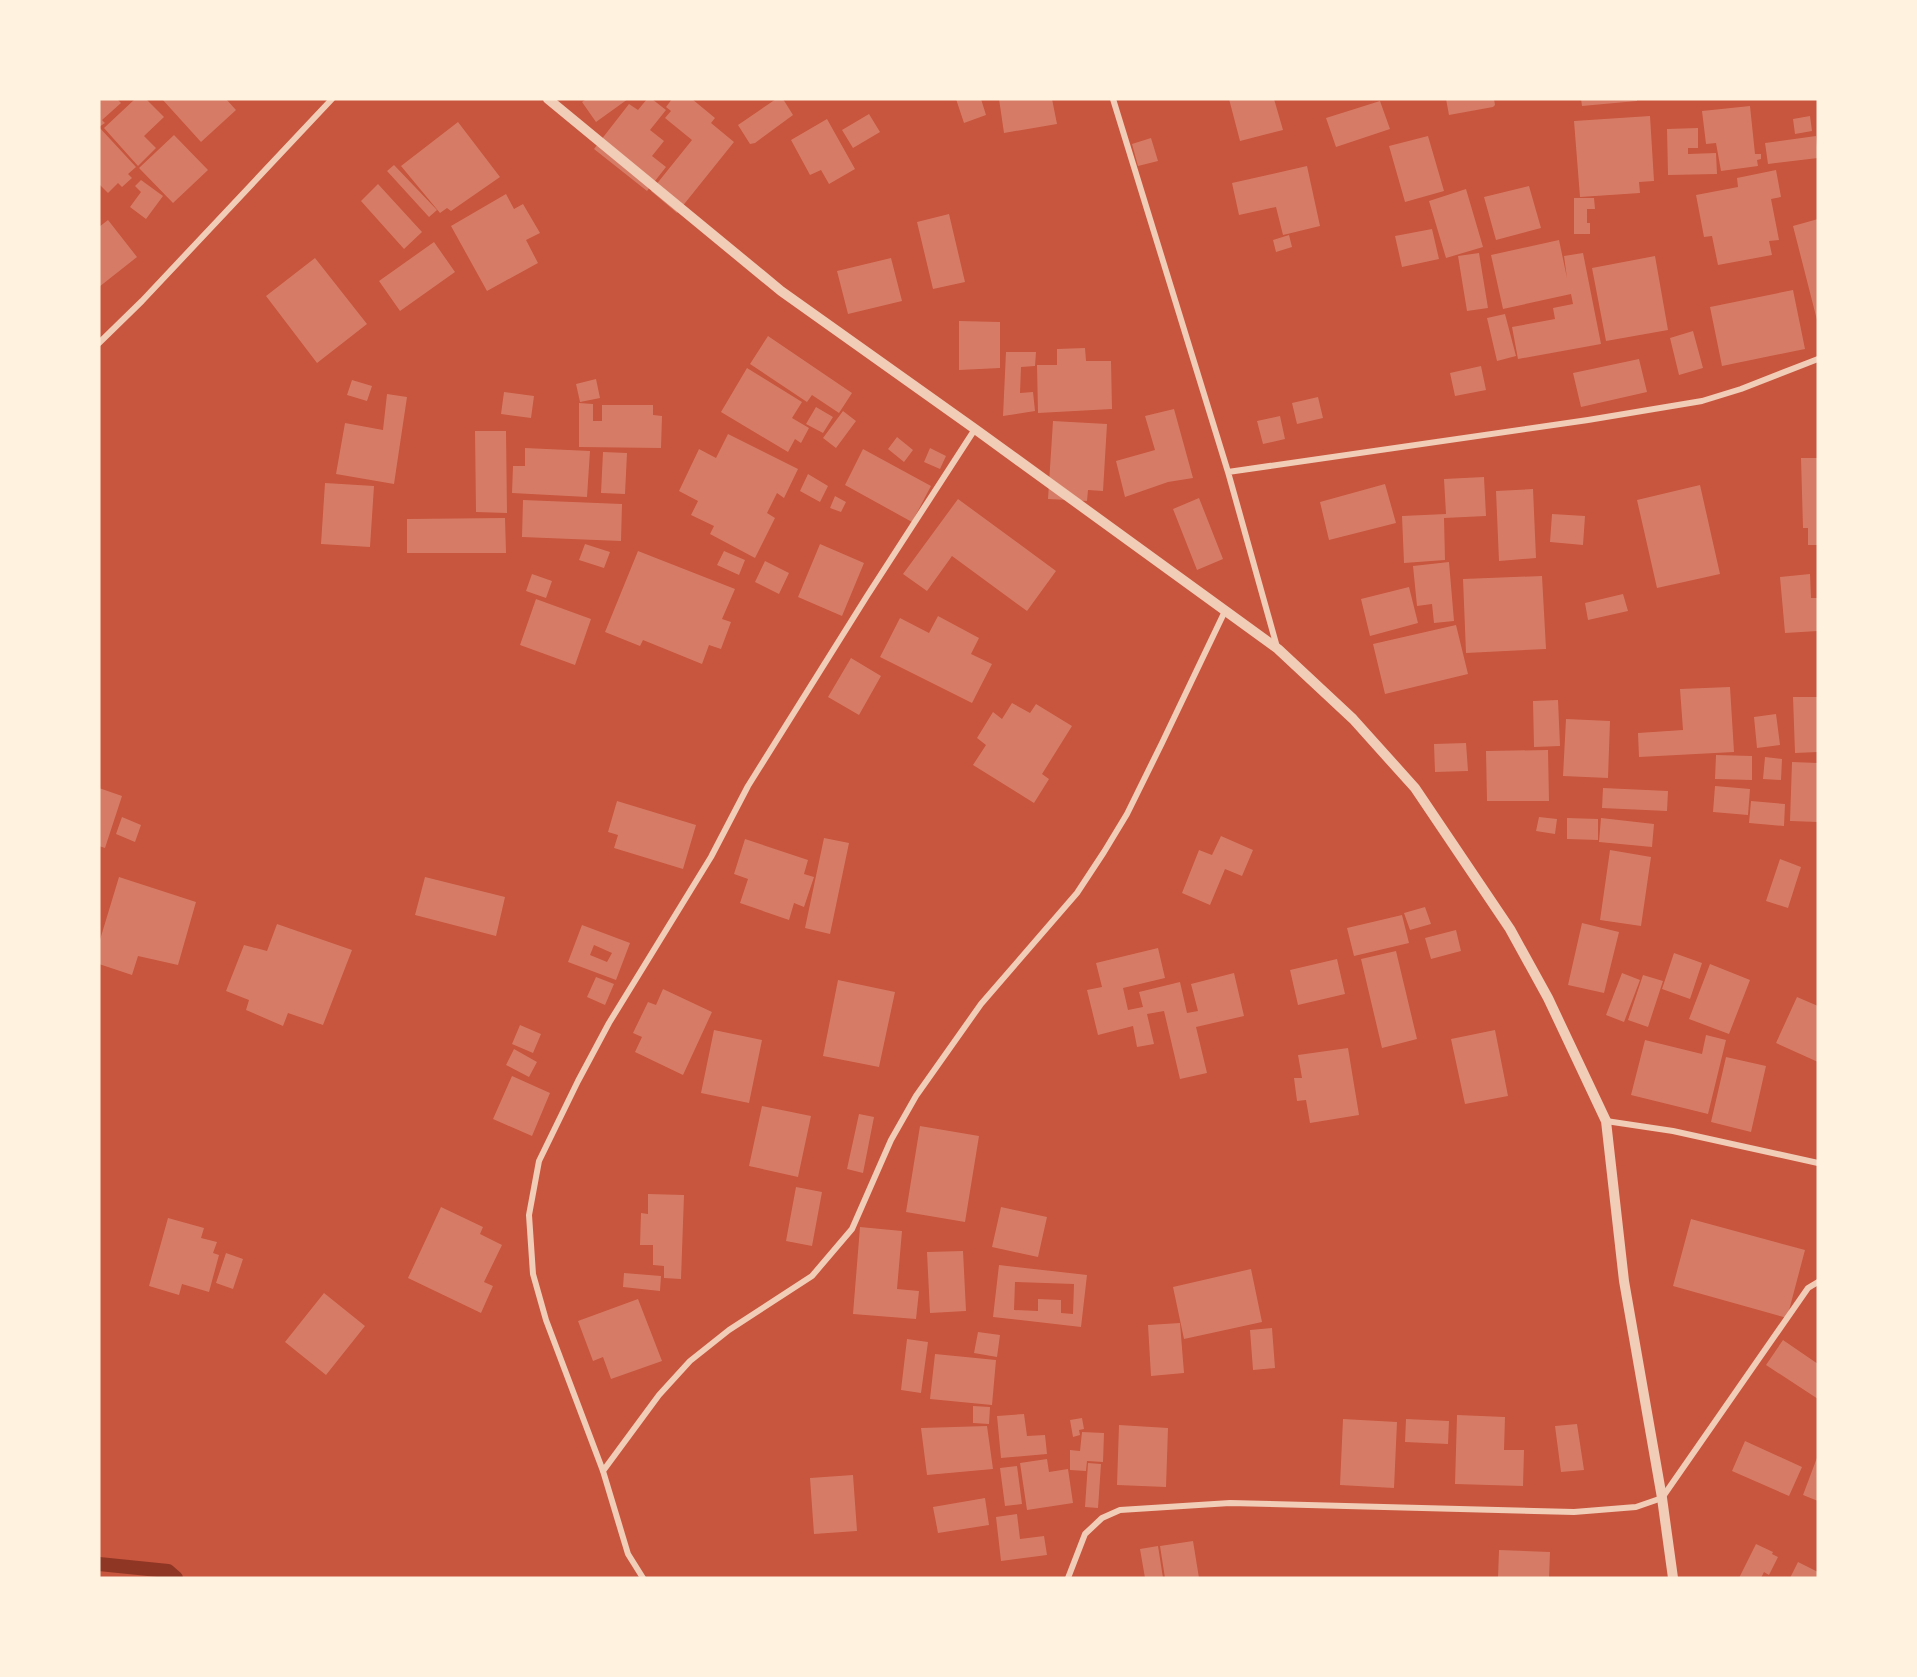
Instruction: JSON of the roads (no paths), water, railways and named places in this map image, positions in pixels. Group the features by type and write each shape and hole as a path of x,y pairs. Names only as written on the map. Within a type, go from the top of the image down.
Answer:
{"street":[{"path":"99,343 142,301 332,99"},
{"path":"548,99 781,291 1278,649 1353,719 1415,788 1510,929 1548,998 1606,1121 1624,1281 1662,1498 1673,1578"},
{"path":"1113,99 1228,472 1278,649"},
{"path":"1228,472 1588,420 1702,401 1741,389 1818,359"},
{"path":"642,1578 628,1554 603,1471 546,1320 533,1274 529,1215 539,1161 609,1023 711,857 748,786 975,429"},
{"path":"603,1471 659,1395 690,1361 729,1330 812,1276 852,1229 891,1140 922,1086 981,1004 1070,900 1104,852 1127,814 1225,610"},
{"path":"1606,1121 1673,1131 1818,1163"},
{"path":"1068,1578 1085,1534 1102,1518 1120,1510 1230,1503 1574,1512 1636,1507 1662,1498 1808,1288 1818,1282"}],"waterway":[{"path":"99,1564 168,1571 176,1578"}]}
